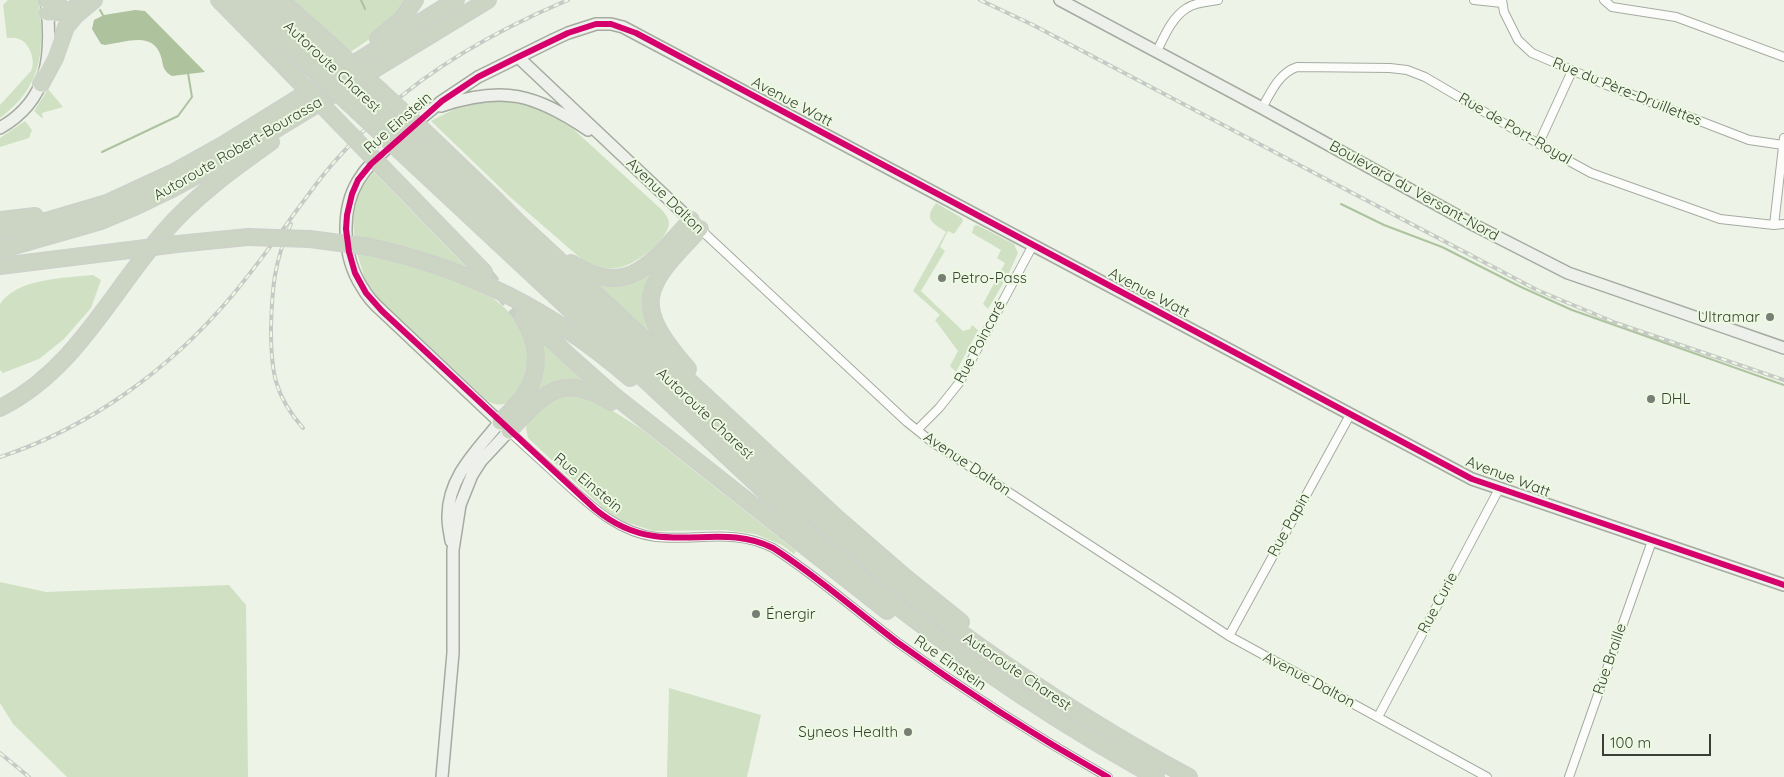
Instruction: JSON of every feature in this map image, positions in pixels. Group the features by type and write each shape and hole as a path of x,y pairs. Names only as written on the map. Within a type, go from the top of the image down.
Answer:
{"highway":[{"path":"50,3 72,9 93,0"},
{"path":"41,84 55,58 66,27 93,0"},
{"path":"211,0 259,40"},
{"path":"219,0 484,272"},
{"name":"Autoroute Charest","path":"238,0 322,58"},
{"name":"Autoroute Charest","path":"260,0 322,58 407,147 822,545 920,625 1011,689 1084,736 1156,777"},
{"path":"280,0 322,58 424,131 496,198 569,261 589,274 610,278 630,275 642,270 695,224"},
{"path":"286,0 322,58"},
{"path":"292,101 390,30 406,15 415,0"},
{"name":"Autoroute Robert-Bourassa","path":"0,232 51,220 107,203 172,173 226,143 456,0"},
{"name":"Autoroute Robert-Bourassa","path":"0,250 101,220 137,206 170,190 227,158 488,0"},
{"path":"0,408 19,399 52,372 76,346 163,233 207,190 377,67"},
{"name":"Autoroute Charest","path":"407,147 776,481 890,580 1002,663 1083,716 1189,777"},
{"path":"496,198 519,223 843,523 913,583 1083,716"},
{"path":"0,220 79,210"},
{"path":"695,224 653,286 651,300 654,321 660,335 681,361 771,457"},
{"path":"0,266 248,237 310,239 370,247 424,261 476,280 518,300 569,330 618,368 780,513 822,545"},
{"path":"505,427 531,384 535,368 535,344 523,315 582,369 858,590 956,661 1011,689"},
{"path":"505,427 548,394 563,388 580,388 605,398 682,450"}],"street":[{"name":"Boulevard du Versant-Nord","path":"1060,0 1262,108 1474,225 1568,273 1784,348"},
{"path":"1157,51 1177,16 1186,8 1218,0"},
{"path":"1474,0 1502,2"},
{"path":"1604,0 1612,7 1676,17 1784,57"},
{"name":"Rue du Père-Druillettes","path":"1502,2 1504,12 1518,40 1532,53 1572,71 1749,140 1783,145"},
{"path":"0,128 23,110 41,84 49,54 50,3"},
{"name":"Avenue Watt","path":"518,57 568,33 588,26 606,23 623,27 1453,470 1499,489 1784,585"},
{"name":"Rue Einstein","path":"518,57 478,77 432,108 366,169 355,187 346,222 350,259 362,288 376,305 505,427 595,509 611,521 628,530 647,535 664,537 742,537 773,548 897,642 962,688 1108,777"},
{"name":"Avenue Dalton","path":"518,57 917,430 1228,636 1487,777"},
{"name":"Rue de Port-Royal","path":"1262,108 1280,77 1288,70 1298,67 1390,68 1407,70 1425,77 1591,173 1720,219 1774,225 1784,224"},
{"path":"1539,143 1572,71"},
{"path":"432,108 486,95 530,99 560,112 619,152"},
{"path":"1774,225 1784,138"},
{"name":"Rue Poincaré","path":"917,430 940,408 959,382 1032,245"},
{"name":"Rue Papin","path":"1228,636 1350,414"},
{"path":"442,777 453,653 453,550 460,505 468,482 505,427"},
{"name":"Rue Curie","path":"1378,718 1499,489"},
{"name":"Rue Braille","path":"1569,777 1652,541"}],"shaded area":[{"path":"8,0 39,0 41,18 40,51 33,79 25,93 15,106 0,118 0,105 31,71 33,62 29,48 23,41 16,38 7,38 3,5"},
{"path":"293,0 409,0 380,32 349,53"},
{"path":"135,10 145,11 205,72 172,76 165,70 158,51 147,41 101,44 92,29 94,20 104,15"},
{"path":"48,89 63,107 42,113 43,119 34,111"},
{"path":"502,101 528,105 545,112 572,128 662,210 668,218 669,224 667,231 656,245 632,263 617,268 586,263 510,197 431,121 465,106 481,102"},
{"path":"25,121 32,130 29,138 0,147 0,138"},
{"path":"374,172 472,273 355,239 356,203 363,187"},
{"path":"936,203 962,218 963,221 954,234 948,231 940,247 945,251 921,291 963,331 970,329 972,325 978,330 956,372 950,366 958,351 935,320 940,315 913,291 946,232 931,221 930,213"},
{"path":"977,225 1014,244 1018,253 1008,275 988,309 983,304 1005,263 997,258 1001,250 972,233 974,226"},
{"path":"357,253 434,273 460,282 496,300 513,318 528,342 530,354 529,371 527,378 514,398 502,404 488,401 379,299 365,279"},
{"path":"662,261 655,271 660,341 657,343 589,280"},
{"path":"93,275 101,280 91,308 64,339 39,359 3,373 0,370 0,304 8,295 30,284 42,281"},
{"path":"543,340 588,382 586,385 535,398 532,396 540,342"},
{"path":"572,393 594,399 640,428 796,551 794,554 782,545 755,534 725,530 654,531 625,522 605,510 528,438 527,420 552,398"},
{"path":"0,582 46,592 229,585 246,605 248,777 67,777 13,724 0,703"},
{"path":"669,688 761,715 747,777 667,777"}],"waterway":[{"path":"361,0 365,9"},
{"path":"100,10 104,17"},
{"path":"102,152 178,116 192,97 188,73"},
{"path":"1341,204 1384,225 1442,247 1521,287 1572,310 1784,385"}],"tunnel":[{"path":"484,272 521,316"}],"railway":[{"path":"0,457 33,445 96,413 154,372 207,324 230,298 255,268 324,174 353,141 384,111 426,77 471,48 519,22 568,0"},
{"path":"980,0 1033,25 1537,290 1616,323 1784,380"},
{"path":"291,224 277,263 273,288 271,314 272,358 273,370 280,393 293,416 303,428"},
{"path":"0,753 29,777"}],"cycle path":[{"path":"1108,777 1027,729 948,678 897,642 821,582 773,548 758,542 729,537 685,538 646,535 623,527 595,509 382,311 366,293 355,273 349,252 346,229 352,194 358,180 371,164 442,101 478,77 568,33 596,24 611,24 636,33 1472,479 1784,585"}],"place":[{"name":"Petro-Pass","path":"942,278"},
{"name":"Ultramar","path":"1770,317"},
{"name":"DHL","path":"1651,399"},
{"name":"Énergir","path":"756,614"},
{"name":"Syneos Health","path":"908,732"}]}
